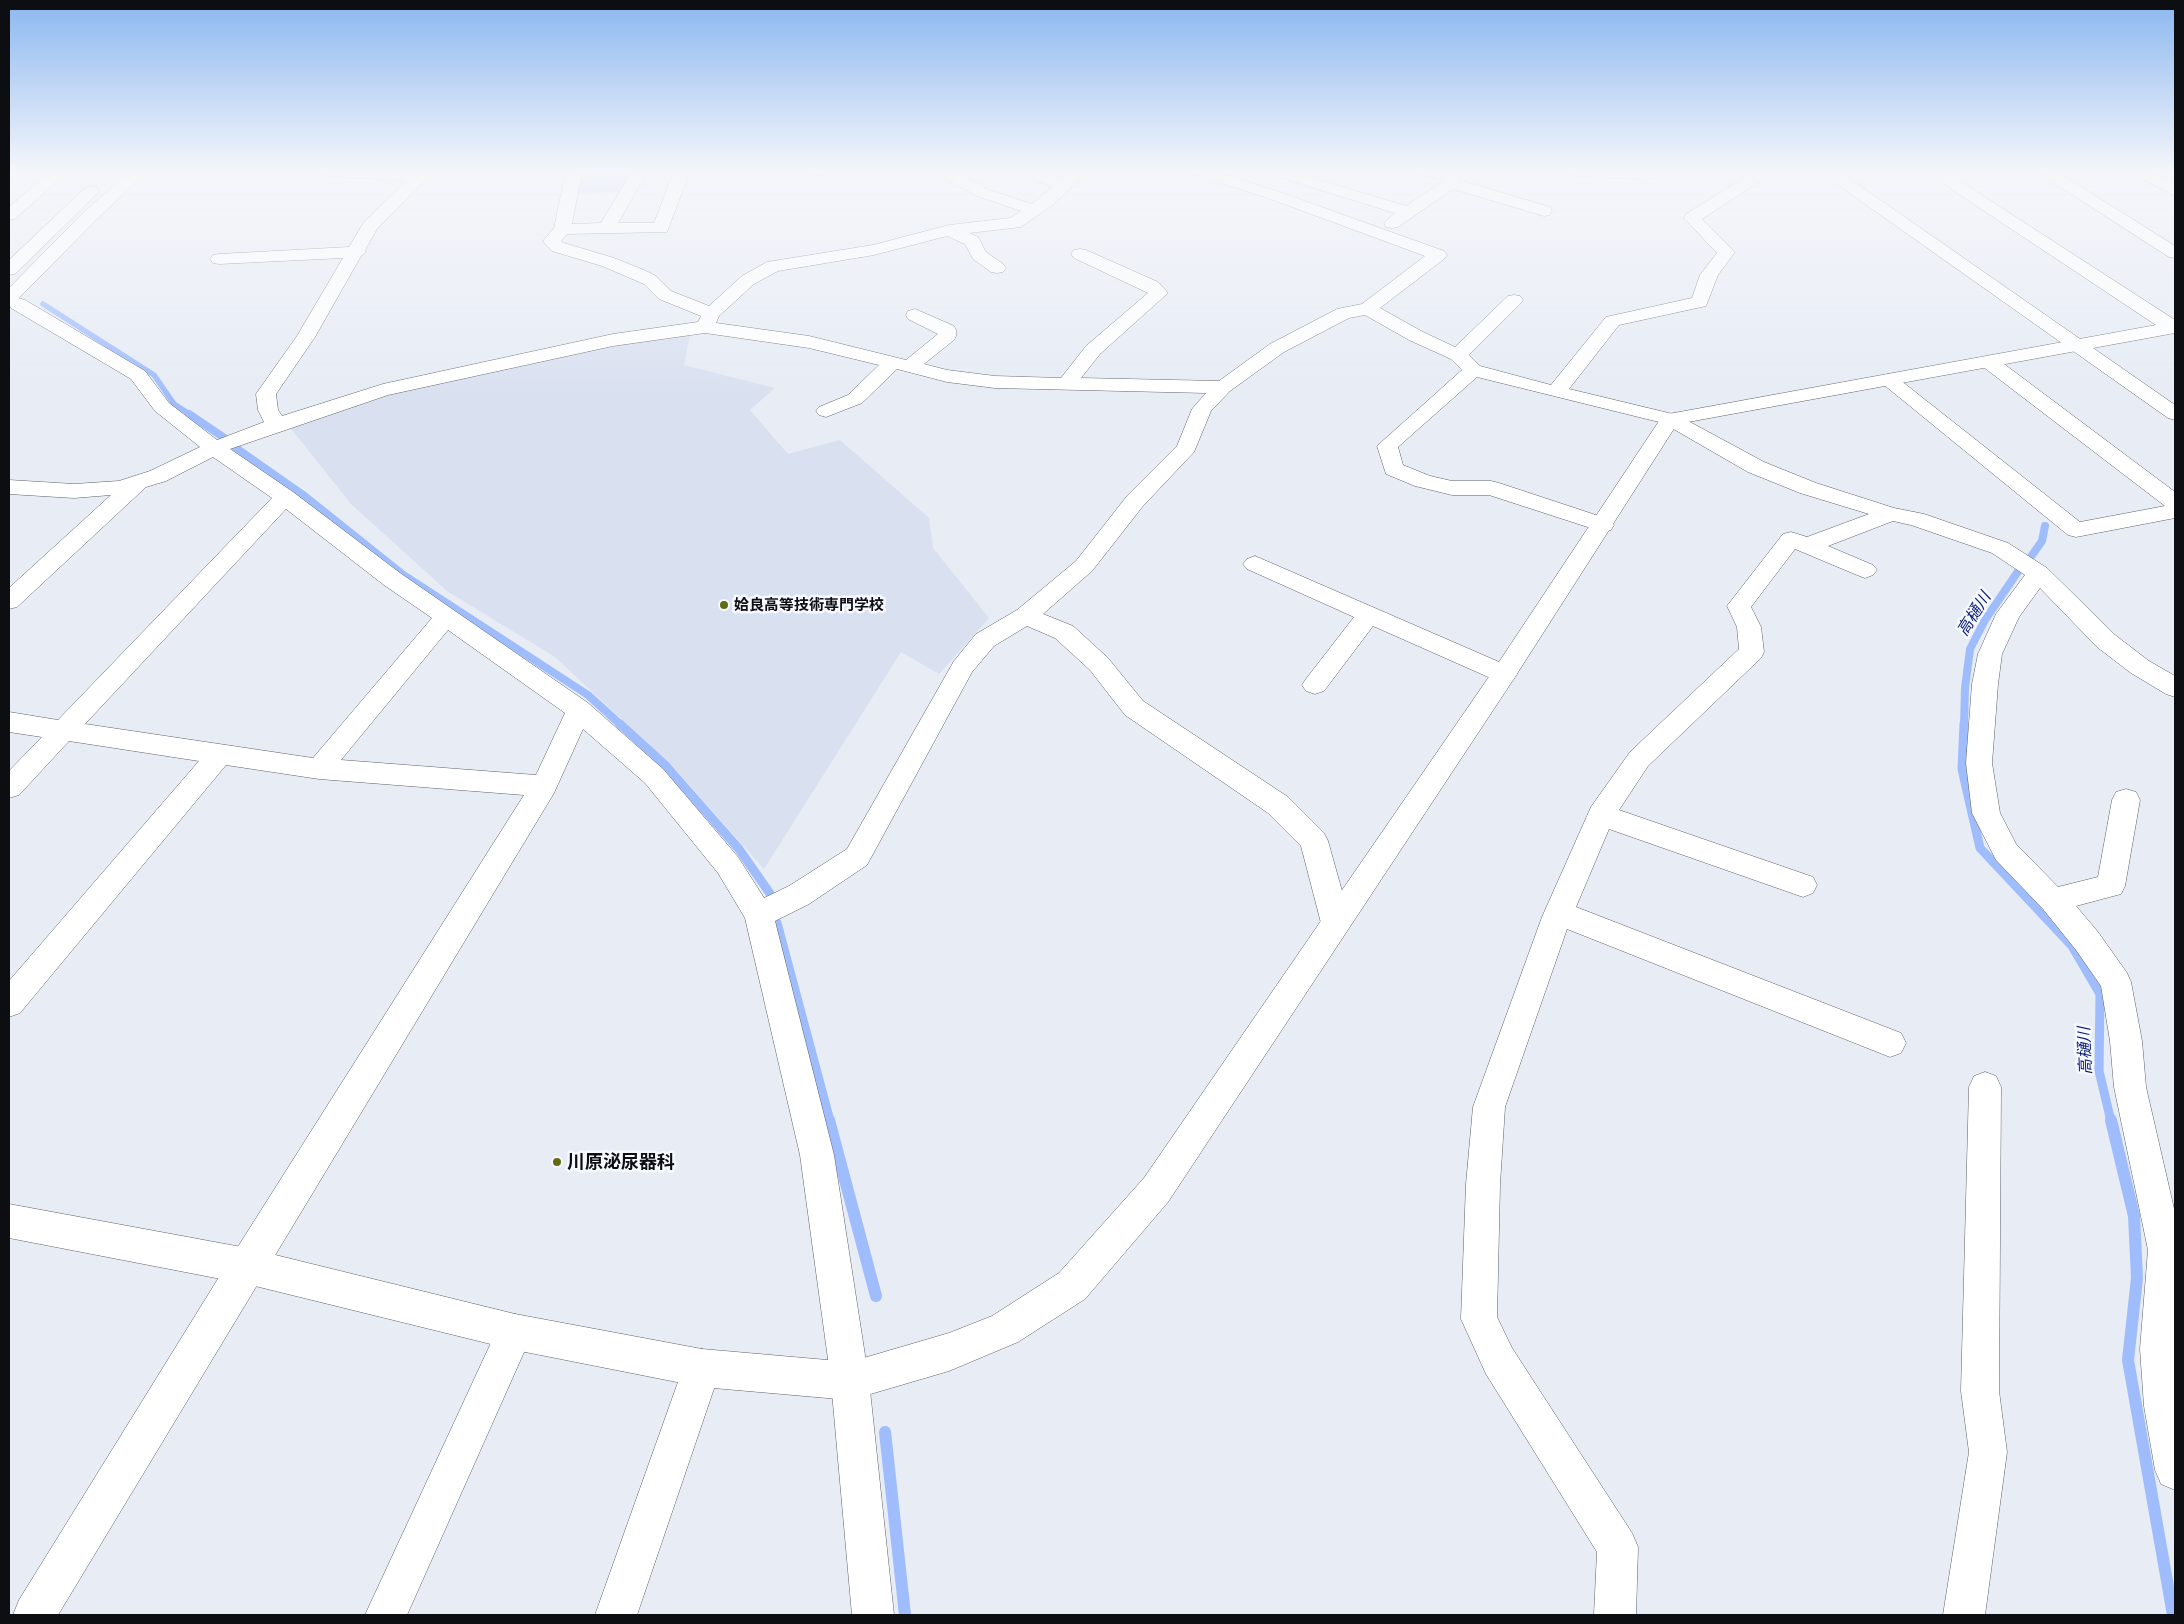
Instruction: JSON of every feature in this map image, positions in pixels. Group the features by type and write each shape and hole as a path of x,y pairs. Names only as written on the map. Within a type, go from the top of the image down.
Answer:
{"main road":[{"path":"9,270 33,247"},
{"path":"62,247 13,301 138,375 162,407 214,448 285,498 392,579 579,710 654,776 728,865 758,915 817,1154 850,1381 873,1615"},
{"path":"276,425 268,410 266,394 306,337 360,247"},
{"path":"558,247 608,262 638,274 650,280 664,295 684,305 708,321 809,342 947,376 995,382 1222,387"},
{"path":"9,487 74,492 121,488 158,476 214,448 276,425 383,390 708,321 748,280 773,266 886,247"},
{"path":"975,247 979,255 997,268"},
{"path":"758,915 799,895 857,857 963,667 985,640 1025,616 1084,566 1135,501 1187,448 1202,409 1222,387 1277,348 1344,313 1368,309 1438,255 1417,247"},
{"path":"1556,392 1613,321 1700,302 1709,275 1726,252 1721,247"},
{"path":"1936,247 2175,414"},
{"path":"2050,247 2175,328"},
{"path":"219,259 357,252"},
{"path":"1067,383 1093,350 1159,293 1152,286 1080,254"},
{"path":"1514,300 1466,362 1387,446 1394,469 1423,481 1452,488 1491,488 1603,525"},
{"path":"1368,309 1466,362 1556,392 1670,419 1756,467 1808,488 1890,514 1916,519 2000,548 2039,573 2106,641 2140,667 2175,688"},
{"path":"826,411 855,399 901,364 947,336 947,330 915,315"},
{"path":"9,1221 247,1266 515,1332 702,1368 850,1381 949,1352 1006,1329 1072,1286 1156,1190 1504,674 1603,525 1670,419 1989,362 2074,344 2175,328"},
{"path":"1989,362 2175,503"},
{"path":"1888,380 2076,530 2175,511"},
{"path":"9,601 138,482"},
{"path":"9,788 285,498"},
{"path":"1806,546 1890,514"},
{"path":"1615,1615 1618,1548 1499,1361 1479,1319 1483,1184 1489,1107 1559,913 1601,814 1639,759 1752,652 1749,627 1739,606 1791,539 1865,570"},
{"path":"1255,564 1504,674"},
{"path":"2039,573 2008,614 1990,654 1985,684 1979,763 1986,812 2006,852 2054,900 2087,940 2116,982 2126,1041 2130,1087 2166,1250 2168,1320 2159,1349 2163,1406 2175,1470"},
{"path":"1315,685 1369,614"},
{"path":"320,769 447,616"},
{"path":"1025,616 1064,632 1099,664 1134,708 1278,805 1314,840 1336,923"},
{"path":"34,1615 544,786 579,710"},
{"path":"9,722 320,769 544,786"},
{"path":"9,1003 220,754"},
{"path":"2054,900 2111,886 2126,800"},
{"path":"1601,814 1804,885"},
{"path":"1559,913 1890,1043"},
{"path":"1964,1615 1988,1452 1980,1391 1985,1087"},
{"path":"386,1615 515,1332"},
{"path":"616,1615 702,1368"}],"shaded area":[{"name":"姶良高等技術専門学校","path":"690,335 684,365 775,388 750,410 788,454 840,440 929,518 933,548 989,618 939,674 901,652 764,869 679,773 555,657 447,591 351,504 289,426 384,395 596,347"}],"waterway":[{"path":"43,304 154,375 174,404 191,415"},
{"path":"189,414 226,439"},
{"path":"236,448 303,495 402,574 588,695 622,726"},
{"path":"2030,558 2042,541 2045,526"},
{"name":"高樋川","path":"1964,726 1965,688 1970,649 1985,620 2021,567"},
{"path":"620,724 665,765 739,849 771,895"},
{"name":"高樋川","path":"1964,724 1962,769 1980,848 2072,946 2100,994 2099,1071 2111,1121"},
{"path":"777,923 830,1121"},
{"path":"829,1120 876,1296"},
{"name":"高樋川","path":"2111,1120 2134,1216 2137,1278 2128,1360 2173,1615"},
{"path":"885,1432 905,1615"}],"place":[{"name":"姶良高等技術専門学校","path":"724,605"},
{"name":"川原泌尿器科","path":"557,1162"}]}
